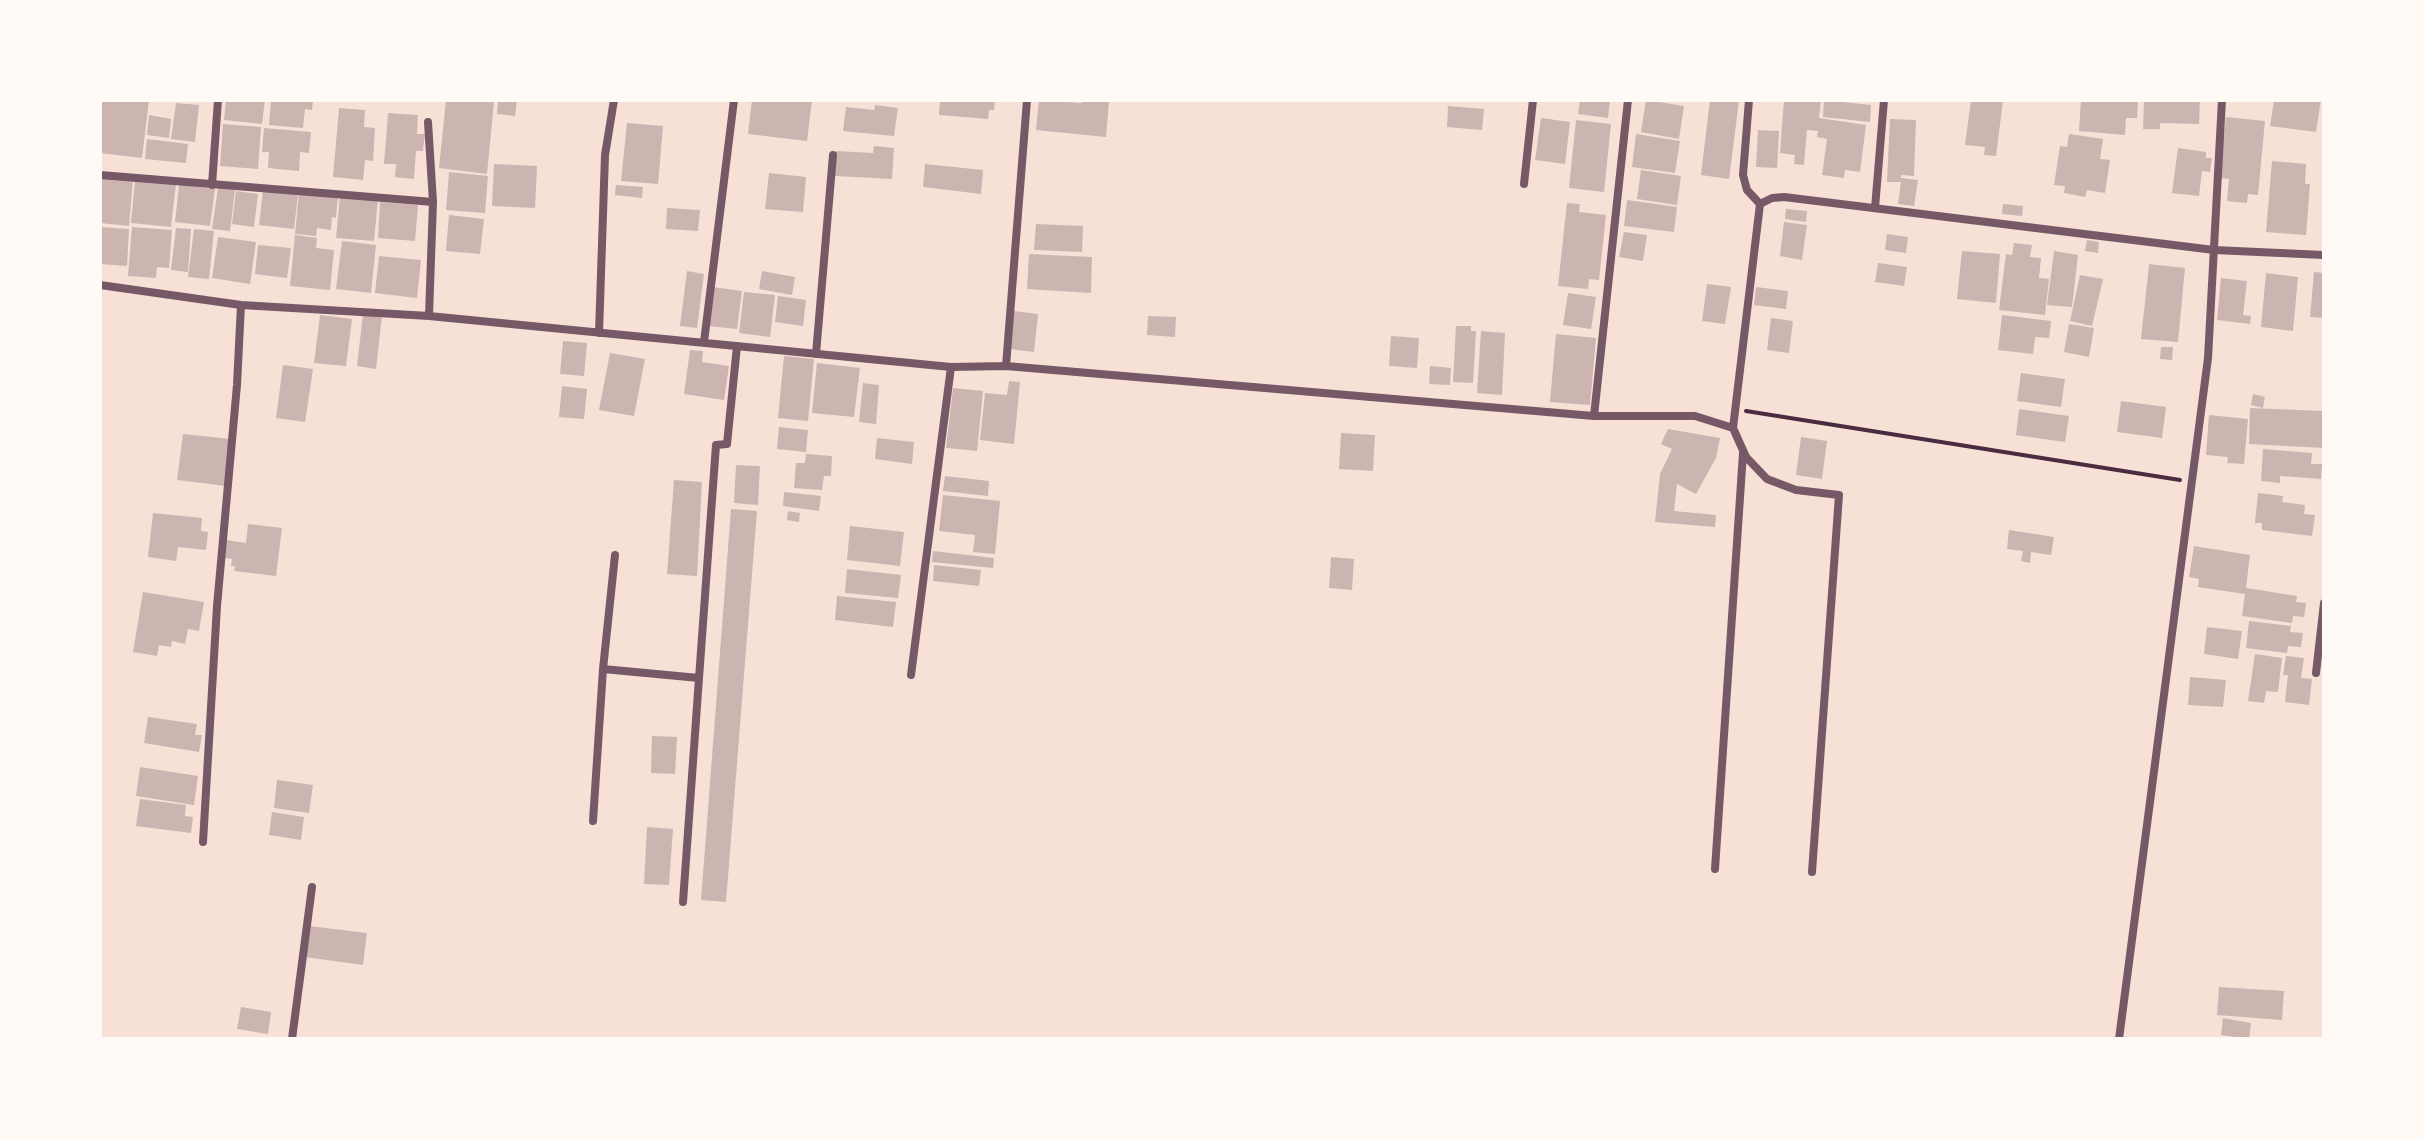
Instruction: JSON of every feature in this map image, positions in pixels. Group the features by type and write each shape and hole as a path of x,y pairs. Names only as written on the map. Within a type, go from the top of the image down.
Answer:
{"street":[{"path":"212,185 218,100"},
{"path":"599,333 605,155 614,100"},
{"path":"704,342 734,100"},
{"path":"1006,366 1027,100"},
{"path":"1524,184 1533,100"},
{"path":"1594,416 1628,100"},
{"path":"1749,100 1743,175 1747,190 1760,204 1733,428 1743,452 1767,479 1796,490 1839,495 1812,872"},
{"path":"1875,208 1884,100"},
{"path":"2119,1039 2208,358 2222,100"},
{"path":"428,122 433,202 429,316"},
{"path":"816,354 833,155"},
{"path":"100,175 433,202"},
{"path":"1760,204 1784,197 2214,250 2324,255"},
{"path":"100,285 241,305 429,316 951,367 1006,366 1594,416 1695,416 1733,428"},
{"path":"203,842 218,592 237,385 241,305"},
{"path":"683,902 716,445 727,444 737,346"},
{"path":"911,675 951,367"},
{"path":"1715,869 1743,452"},
{"path":"593,821 603,669 615,555"},
{"path":"2316,673 2324,603"},
{"path":"603,669 699,678"},
{"path":"292,1039 312,887"}],"path":[{"path":"1736,409 2192,482"}],"building":[{"path":"102,100 149,100 142,158 100,153"},
{"path":"226,100 265,100 262,124 224,120"},
{"path":"271,100 313,100 312,110 305,109 303,128 269,125"},
{"path":"446,100 494,102 487,174 439,168"},
{"path":"498,100 517,100 515,116 497,114"},
{"path":"752,100 812,100 807,141 748,134"},
{"path":"940,100 995,100 994,110 989,110 988,119 939,115"},
{"path":"1039,100 1082,103 1082,100 1109,100 1106,137 1036,130"},
{"path":"1580,100 1610,100 1608,118 1578,114"},
{"path":"1646,100 1684,106 1679,139 1641,132"},
{"path":"1710,100 1739,101 1729,179 1701,175"},
{"path":"1784,100 1821,100 1819,118 1866,125 1860,172 1845,170 1844,178 1822,175 1827,139 1817,137 1818,131 1807,130 1804,165 1794,164 1795,155 1780,153"},
{"path":"1824,100 1871,105 1870,122 1823,117"},
{"path":"1971,100 2003,101 1996,156 1984,155 1985,147 1965,145"},
{"path":"2081,100 2138,100 2137,118 2126,118 2125,135 2079,131"},
{"path":"2144,100 2200,100 2199,124 2160,123 2160,129 2143,129"},
{"path":"2274,100 2321,100 2316,132 2270,126"},
{"path":"176,103 199,105 195,142 171,139"},
{"path":"875,105 898,108 894,136 843,131 846,107 874,110"},
{"path":"1448,106 1484,109 1482,130 1447,127"},
{"path":"339,108 365,110 364,127 375,128 373,161 365,160 363,180 333,177"},
{"path":"388,113 418,115 417,134 425,134 423,151 416,151 414,179 395,177 396,164 384,164"},
{"path":"149,115 171,119 169,138 147,135"},
{"path":"2226,117 2265,121 2258,195 2248,194 2247,203 2227,201 2229,179 2220,178"},
{"path":"1541,118 1570,122 1565,164 1535,160"},
{"path":"1890,119 1916,120 1914,176 1901,175 1901,178 1918,180 1914,206 1898,204 1901,182 1887,182"},
{"path":"1576,120 1611,124 1604,192 1569,188"},
{"path":"627,123 663,126 658,184 621,181"},
{"path":"223,124 261,127 258,169 220,166"},
{"path":"264,128 311,132 309,153 300,152 299,171 268,168 269,152 262,152"},
{"path":"1758,130 1779,131 1777,168 1756,167"},
{"path":"1636,134 1680,141 1675,173 1632,167"},
{"path":"2069,134 2103,139 2100,159 2110,160 2105,193 2087,190 2085,197 2064,193 2065,186 2054,185 2060,146 2067,147"},
{"path":"147,139 188,144 186,163 145,159"},
{"path":"874,146 894,148 892,179 835,176 836,151 873,153"},
{"path":"2178,148 2206,152 2206,158 2212,158 2210,172 2202,171 2199,196 2172,193"},
{"path":"2272,161 2306,164 2305,184 2310,184 2306,235 2266,232"},
{"path":"494,164 537,166 535,208 492,206"},
{"path":"925,164 983,170 981,194 923,187"},
{"path":"1641,170 1681,176 1677,205 1637,199"},
{"path":"449,172 488,176 485,213 446,210"},
{"path":"769,173 806,177 803,212 765,209"},
{"path":"100,176 133,179 129,226 100,223"},
{"path":"135,180 176,184 171,227 131,223"},
{"path":"179,185 215,189 210,226 175,222"},
{"path":"616,185 643,187 642,198 615,195"},
{"path":"218,188 235,190 230,231 212,229"},
{"path":"263,190 298,194 294,229 259,225"},
{"path":"236,191 258,194 254,227 232,224"},
{"path":"299,192 338,196 336,218 332,217 331,230 317,228 316,236 295,234"},
{"path":"340,195 378,199 374,241 336,238"},
{"path":"1627,200 1677,207 1674,232 1624,226"},
{"path":"380,202 418,205 415,241 378,238"},
{"path":"1567,203 1580,204 1579,212 1606,215 1599,280 1589,279 1588,289 1558,286"},
{"path":"2003,204 2023,206 2022,216 2002,214"},
{"path":"667,208 700,210 698,231 666,229"},
{"path":"1786,209 1807,211 1806,222 1785,219"},
{"path":"449,215 484,219 480,254 446,251"},
{"path":"1784,222 1807,225 1802,260 1780,256"},
{"path":"1036,224 1083,226 1082,252 1034,250"},
{"path":"100,227 129,229 127,266 100,264"},
{"path":"132,227 172,230 169,268 157,267 156,278 128,276"},
{"path":"176,228 191,229 188,272 171,270"},
{"path":"194,229 214,231 209,279 188,277"},
{"path":"1624,232 1647,235 1643,261 1619,257"},
{"path":"1887,234 1908,237 1906,253 1885,250"},
{"path":"295,235 317,238 316,248 334,250 330,290 290,286"},
{"path":"218,237 256,242 250,284 212,278"},
{"path":"2087,240 2099,242 2098,253 2085,251"},
{"path":"342,241 376,245 371,293 336,289"},
{"path":"2014,243 2032,245 2030,257 2041,258 2039,278 2049,279 2045,315 1999,310 2006,254 2012,255"},
{"path":"258,245 291,248 287,278 255,274"},
{"path":"1962,251 2000,254 1996,303 1957,299"},
{"path":"2054,251 2078,255 2072,307 2047,305"},
{"path":"1029,254 1092,257 1091,293 1027,289"},
{"path":"379,256 421,260 417,298 375,293"},
{"path":"1878,263 1907,267 1904,286 1875,282"},
{"path":"2149,264 2185,268 2178,342 2141,339"},
{"path":"687,271 704,274 697,328 680,326"},
{"path":"762,271 795,277 792,295 759,289"},
{"path":"2314,272 2324,273 2324,318 2310,317"},
{"path":"2266,273 2298,277 2293,331 2261,327"},
{"path":"2080,275 2103,279 2092,326 2070,321"},
{"path":"2221,278 2247,281 2243,315 2251,316 2250,324 2217,320"},
{"path":"1707,284 1731,287 1725,324 1702,321"},
{"path":"713,287 742,291 737,329 708,326"},
{"path":"1756,287 1788,291 1786,309 1754,305"},
{"path":"744,292 775,295 770,337 739,333"},
{"path":"1568,293 1596,297 1591,329 1563,325"},
{"path":"778,296 806,300 803,326 775,322"},
{"path":"1014,311 1038,314 1034,352 1010,349"},
{"path":"363,314 382,316 376,369 357,366"},
{"path":"320,315 352,319 346,366 314,363"},
{"path":"2002,315 2051,321 2049,338 2035,337 2033,354 1998,350"},
{"path":"1148,316 1176,317 1175,337 1147,335"},
{"path":"1771,318 1793,321 1789,353 1767,350"},
{"path":"2069,324 2094,328 2089,357 2064,352"},
{"path":"1456,326 1471,326 1471,331 1476,331 1473,383 1453,382"},
{"path":"1481,331 1505,333 1502,395 1477,393"},
{"path":"1556,334 1596,338 1590,405 1550,402"},
{"path":"1391,336 1419,338 1417,368 1389,366"},
{"path":"563,341 587,343 584,376 560,374"},
{"path":"2161,347 2173,347 2172,360 2160,359"},
{"path":"690,350 703,351 702,362 729,366 724,400 684,394"},
{"path":"610,353 645,359 634,416 599,410"},
{"path":"784,356 814,359 808,421 778,418"},
{"path":"817,363 860,368 854,417 812,413"},
{"path":"283,365 313,369 305,422 276,418"},
{"path":"1430,366 1451,368 1450,385 1429,384"},
{"path":"2021,373 2065,379 2061,407 2017,401"},
{"path":"1009,381 1020,382 1014,444 980,440 985,393 1007,395"},
{"path":"863,383 879,385 876,424 859,422"},
{"path":"562,386 587,389 584,419 559,417"},
{"path":"953,388 983,391 977,451 946,448"},
{"path":"2253,394 2265,397 2263,408 2251,405"},
{"path":"2121,401 2166,407 2162,438 2117,432"},
{"path":"2250,408 2324,411 2324,448 2249,444"},
{"path":"2019,409 2069,416 2065,442 2016,435"},
{"path":"2209,415 2248,419 2244,464 2227,463 2228,457 2206,455"},
{"path":"779,427 808,430 806,452 777,449"},
{"path":"1668,429 1720,438 1716,458 1696,494 1677,484 1674,511 1716,515 1715,527 1655,522 1660,474 1672,449 1661,444"},
{"path":"1341,433 1375,435 1373,471 1339,469"},
{"path":"183,434 231,439 226,486 177,480"},
{"path":"1801,437 1827,441 1822,479 1796,475"},
{"path":"877,438 914,442 912,464 875,459"},
{"path":"2263,449 2312,453 2311,464 2322,464 2321,479 2280,476 2280,483 2261,481"},
{"path":"806,454 832,456 831,476 824,476 822,490 794,488 796,463 805,463"},
{"path":"736,465 760,466 758,505 734,503"},
{"path":"945,476 989,481 988,496 943,491"},
{"path":"674,480 702,482 697,576 667,574"},
{"path":"784,492 821,496 819,511 783,506"},
{"path":"2258,493 2283,496 2282,502 2305,505 2304,514 2315,515 2312,536 2262,530 2262,523 2255,523"},
{"path":"943,495 1000,501 995,554 973,552 975,535 939,531"},
{"path":"731,509 757,511 726,902 701,900"},
{"path":"788,511 800,513 799,522 787,520"},
{"path":"153,513 202,518 201,531 208,532 206,550 178,547 176,561 148,557"},
{"path":"248,524 282,528 276,576 234,571 232,559 224,558 226,540 246,543"},
{"path":"850,526 904,532 900,566 847,560"},
{"path":"2009,530 2054,537 2051,555 2031,552 2030,563 2021,561 2023,551 2007,549"},
{"path":"2194,546 2250,555 2246,588 2297,596 2296,602 2306,603 2304,617 2293,616 2292,623 2242,616 2245,594 2198,587 2199,579 2189,577"},
{"path":"933,551 994,558 993,568 932,562"},
{"path":"1331,557 1354,559 1352,590 1329,588"},
{"path":"934,565 981,570 979,586 933,581"},
{"path":"847,569 901,575 898,598 845,593"},
{"path":"143,592 204,602 199,631 188,629 185,644 172,641 171,647 159,645 157,656 133,652"},
{"path":"837,596 896,602 893,627 835,620"},
{"path":"2249,621 2291,626 2290,632 2303,633 2301,647 2288,646 2287,653 2246,648"},
{"path":"2207,627 2242,631 2238,659 2204,654"},
{"path":"2255,654 2282,658 2278,692 2266,691 2264,703 2248,701"},
{"path":"2286,656 2304,658 2301,678 2312,679 2309,705 2285,702 2288,675 2283,675"},
{"path":"2190,677 2226,680 2223,707 2188,705"},
{"path":"148,717 197,724 195,735 202,735 199,752 144,743"},
{"path":"652,736 677,737 675,774 651,773"},
{"path":"140,767 198,776 194,805 136,796"},
{"path":"277,780 313,785 309,813 274,808"},
{"path":"140,799 186,805 185,816 193,817 191,833 136,826"},
{"path":"272,812 304,817 301,840 269,835"},
{"path":"647,827 673,829 669,885 644,884"},
{"path":"309,926 367,933 363,965 305,957"},
{"path":"2219,987 2284,991 2282,1020 2217,1015"},
{"path":"241,1007 271,1012 268,1034 237,1029"},
{"path":"2223,1018 2251,1023 2249,1039 2221,1035"}]}
